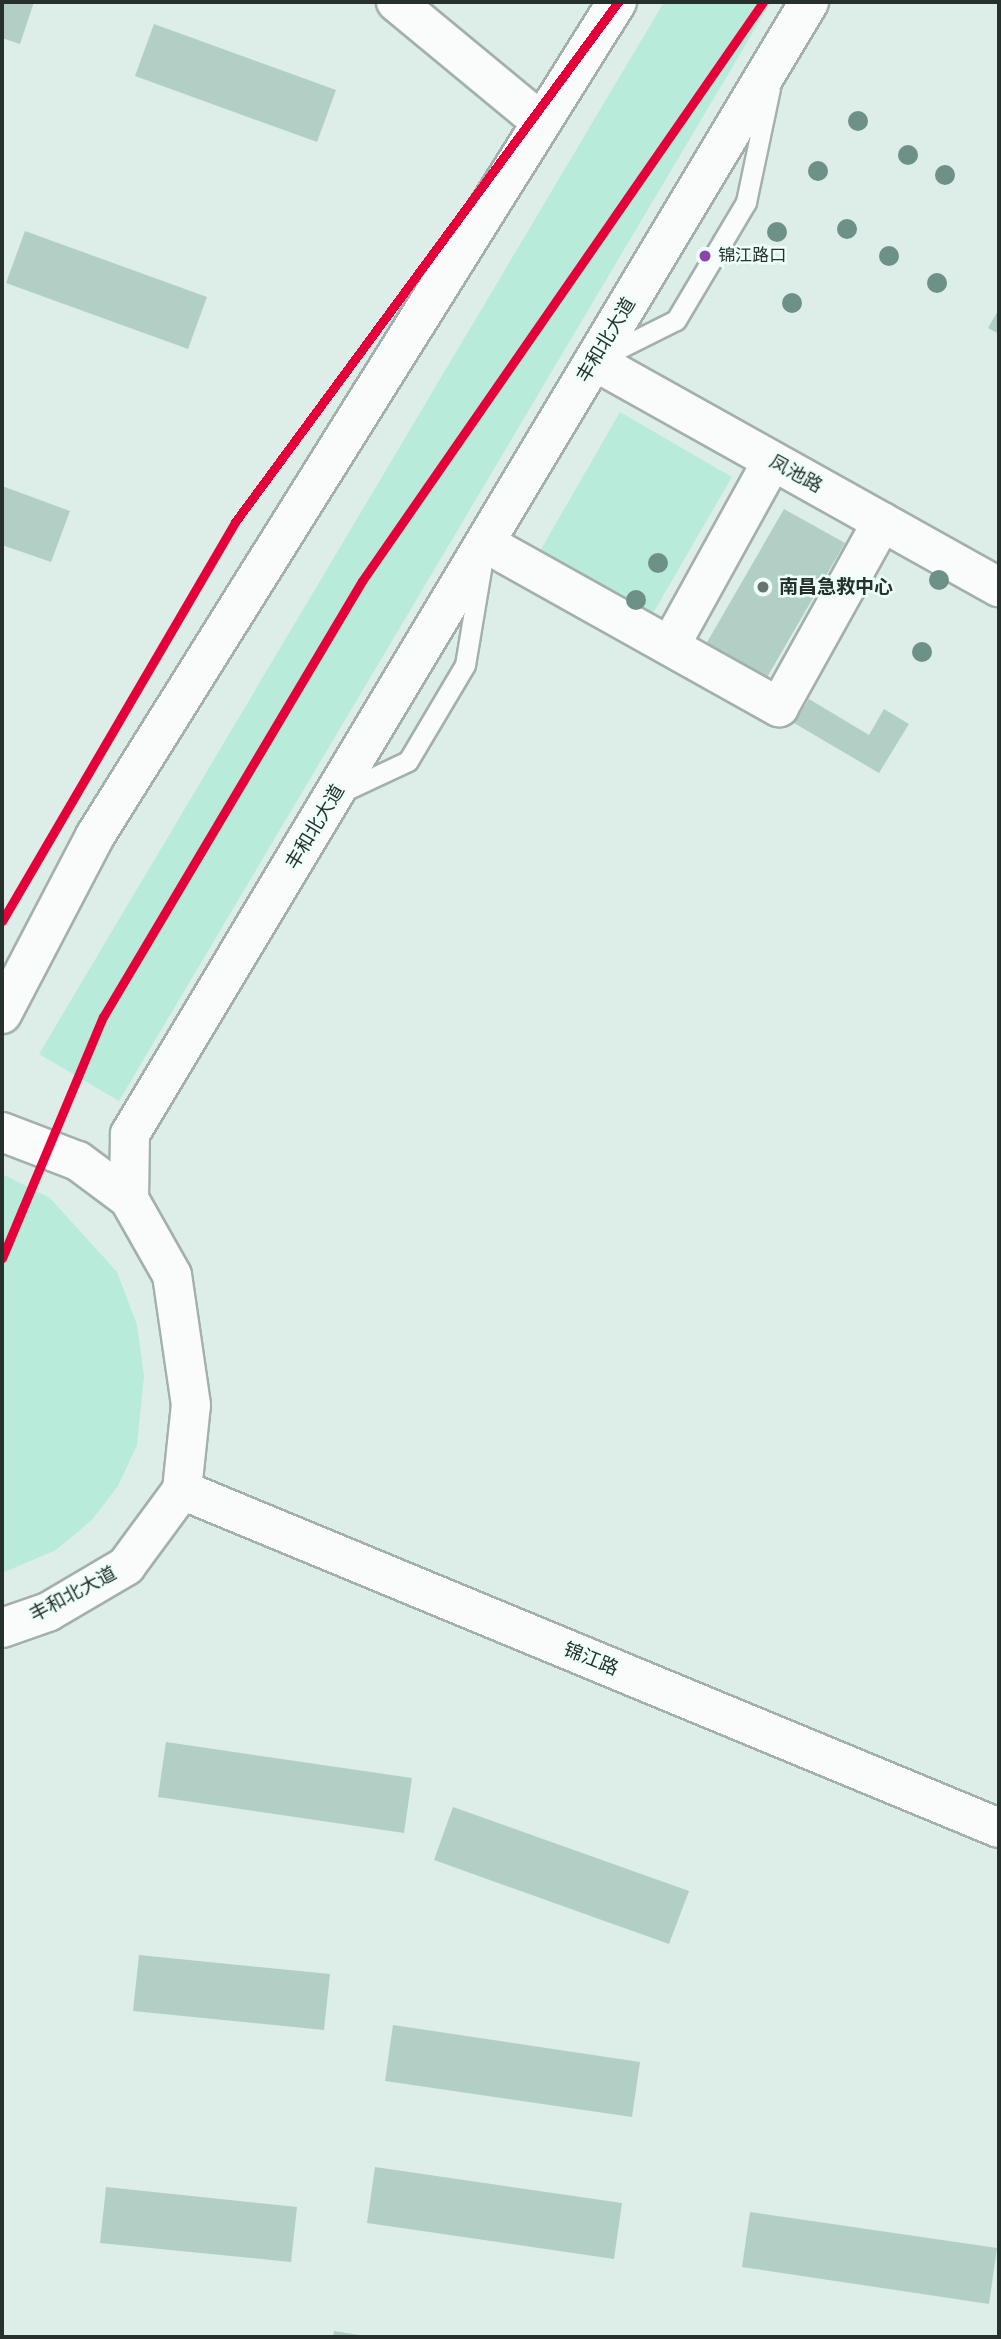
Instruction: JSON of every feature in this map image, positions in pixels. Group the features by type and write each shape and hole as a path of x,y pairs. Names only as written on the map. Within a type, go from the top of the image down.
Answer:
{"main road":[{"path":"396,2 541,122"},
{"path":"2,1014 95,836 617,2"},
{"name":"丰和北大道","path":"129,1199 130,1134 809,2"},
{"name":"凤池路","path":"594,361 999,587"},
{"path":"670,646 772,461"},
{"path":"485,543 779,707 882,522"},
{"path":"2,1132 78,1161 129,1199 172,1275 191,1405 182,1490"},
{"name":"丰和北大道","path":"2,1628 48,1612 126,1566 182,1490"},
{"name":"锦江路","path":"182,1490 999,1828"}],"green space":[{"path":"664,2 771,2 119,1101 39,1054"},
{"path":"620,412 732,477 652,615 540,551"},
{"path":"2,1174 50,1198 117,1272 137,1325 144,1376 137,1445 118,1486 92,1520 56,1550 2,1573"}],"building":[{"path":"2,2 34,2 20,44 2,38"},
{"path":"154,24 336,90 317,142 135,76"},
{"path":"25,231 207,297 188,349 6,283"},
{"path":"999,309 999,334 988,328"},
{"path":"2,486 70,511 51,562 2,545"},
{"path":"784,509 845,543 762,686 702,651"},
{"path":"809,699 869,735 884,709 909,724 879,773 794,723"},
{"path":"166,1742 412,1778 404,1833 158,1797"},
{"path":"453,1807 689,1891 669,1944 434,1860"},
{"path":"139,1955 330,1974 324,2030 133,2011"},
{"path":"393,2025 640,2062 632,2117 385,2081"},
{"path":"375,2167 622,2203 614,2259 367,2223"},
{"path":"106,2187 297,2207 291,2262 100,2243"},
{"path":"750,2212 997,2248 989,2304 742,2267"},
{"path":"334,2331 366,2336 366,2337 333,2337"}],"transit line":[{"path":"2,921 235,522 618,2"},
{"path":"2,1258 103,1017 362,581 763,2"}],"place":[{"name":"锦江路口","path":"705,256"},
{"name":"南昌急救中心","path":"763,587"}]}
